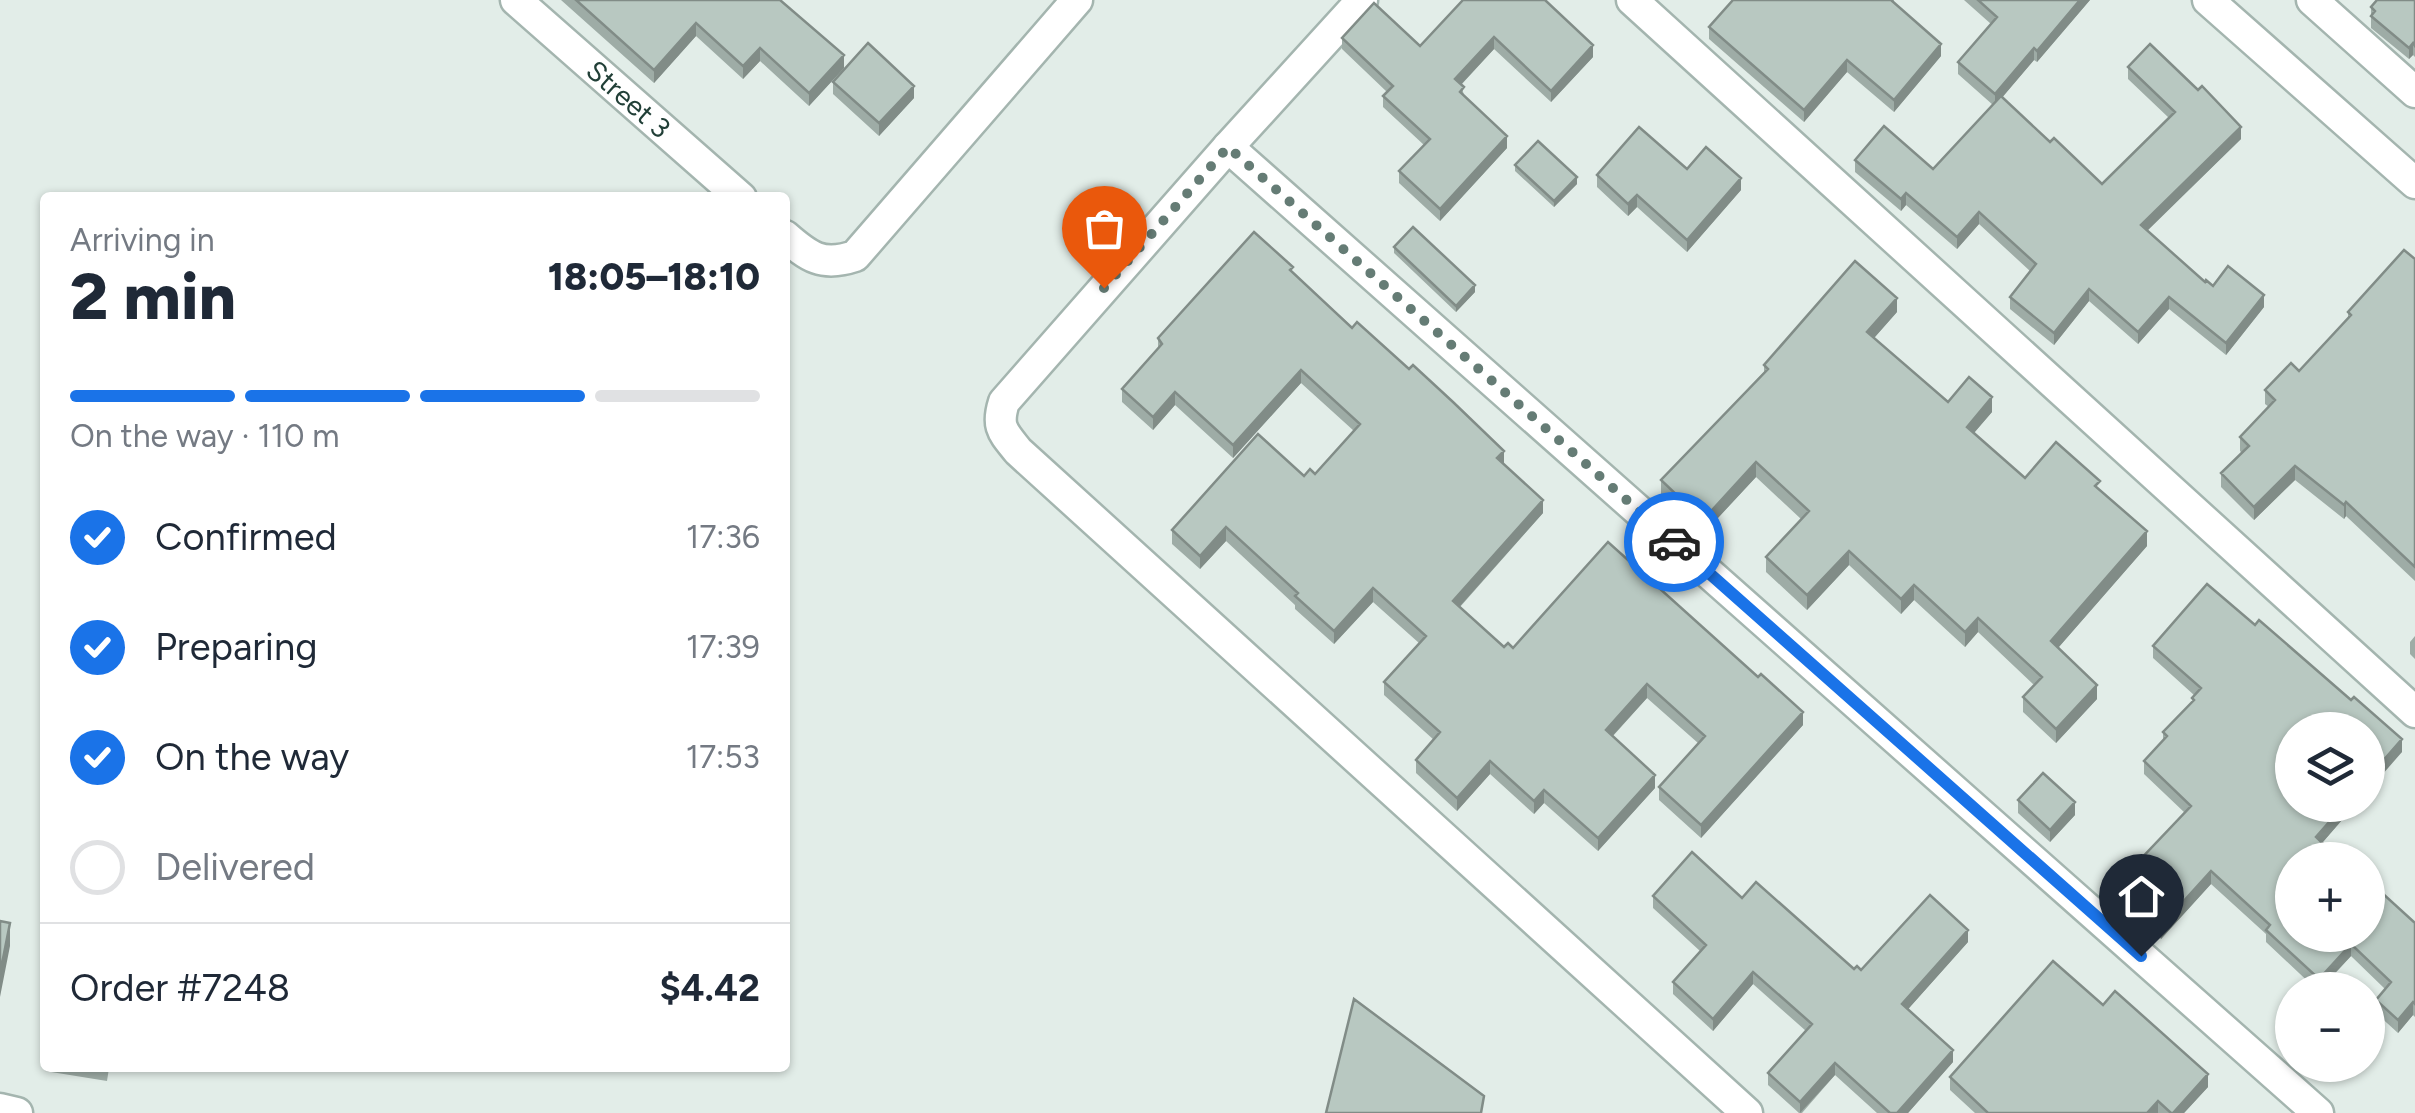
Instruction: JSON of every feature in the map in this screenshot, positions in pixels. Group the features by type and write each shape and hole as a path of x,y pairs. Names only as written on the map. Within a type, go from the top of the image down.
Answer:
{"street":[{"name":"Street 3","path":"516,0 734,192"},
{"path":"1362,0 1004,402 1000,427 1018,451 1747,1113"},
{"path":"1632,0 2415,712"},
{"path":"2208,0 2415,184"},
{"path":"2312,0 2415,92"},
{"path":"790,240 808,256 820,260 832,262 855,256 1072,2"},
{"path":"1228,147 2318,1113"},
{"path":"1,1110 16,1113"}],"building":[{"path":"576,0 780,0 844,55 809,93 760,48 743,66 696,23 654,70"},
{"path":"1463,0 1545,0 1593,45 1551,91 1494,37 1455,79 1464,87 1460,92 1507,136 1440,209 1399,171 1430,139 1383,96 1393,86 1342,38 1374,3 1420,46"},
{"path":"1733,0 1891,0 1941,44 1894,100 1847,60 1804,110 1709,27"},
{"path":"1978,0 2080,0 1995,94 1958,62 1997,17"},
{"path":"2377,0 2415,0 2415,46 2413,43 2409,48 2371,16 2375,11 2371,7"},
{"path":"868,43 914,86 879,123 833,82"},
{"path":"2150,44 2198,90 2202,86 2241,127 2141,225 2205,282 2213,286 2228,266 2264,295 2226,343 2169,297 2138,332 2089,289 2054,333 2010,297 2036,264 1979,212 1957,237 1906,193 1901,199 1855,160 1884,126 1933,169 2001,96 2050,142 2054,138 2102,184 2175,112 2128,67"},
{"path":"1639,127 1687,169 1706,147 1741,178 1687,240 1637,195 1628,204 1597,175"},
{"path":"1538,141 1577,177 1554,201 1515,165"},
{"path":"1413,227 1475,285 1456,306 1394,247"},
{"path":"1254,232 1352,328 1357,322 1453,402 1504,451 1497,458 1543,500 1453,601 1504,647 1508,643 1513,648 1608,542 1758,677 1761,674 1803,712 1701,825 1659,787 1705,736 1647,684 1606,730 1655,775 1598,838 1544,790 1534,801 1490,761 1457,798 1416,760 1440,732 1384,682 1426,636 1373,588 1334,631 1226,527 1200,556 1172,530 1258,434 1304,476 1310,469 1315,474 1360,424 1301,370 1233,445 1175,392 1153,417 1122,389 1162,344 1158,338"},
{"path":"2404,250 2415,259 2415,567 2346,502 2344,505 2295,466 2254,507 2221,473 2249,446 2240,437 2275,400 2265,390 2291,363 2299,371"},
{"path":"1855,261 1897,298 1867,332 1948,402 1969,377 1992,397 1967,427 2025,478 2056,442 2100,481 2095,486 2147,531 2051,641 2097,685 2056,729 2023,697 2042,677 1978,618 1965,632 1914,585 1901,599 1849,551 1807,595 1766,557 1809,511 1756,462 1703,520 1661,480 1768,369 1764,365"},
{"path":"2207,584 2255,625 2259,620 2351,700 2354,697 2371,712 2275,712 2275,822 2329,822 2316,837 2321,842 2275,842 2275,938 2266,930 2270,925 2211,871 2161,926 2117,884 2191,806 2144,761 2201,688 2153,646"},
{"path":"2385,724 2402,739 2385,758"},
{"path":"2043,773 2075,802 2050,830 2018,800"},
{"path":"1692,852 1742,898 1756,882 1854,969 1857,966 1861,970 1930,895 1968,930 1902,1004 1953,1050 1897,1113 1890,1113 1835,1063 1800,1102 1768,1073 1812,1024 1753,972 1713,1019 1673,982 1706,945 1653,896"},
{"path":"2385,896 2415,923 2415,1004 2398,1020 2385,1008 2385,989 2391,982 2385,972 2359,952 2385,952"},
{"path":"0,921 10,923 0,974"},
{"path":"2290,952 2344,952 2325,972 2311,972"},
{"path":"2053,961 2103,1005 2115,991 2208,1074 2173,1113 2158,1101 2147,1113 1988,1113 1950,1077"},
{"path":"1354,999 1484,1096 1481,1113 1326,1113"}],"way so far":[{"path":"1104,288 1228,147 1674,542"}],"route":[{"path":"1674,542 2141,956"}]}
